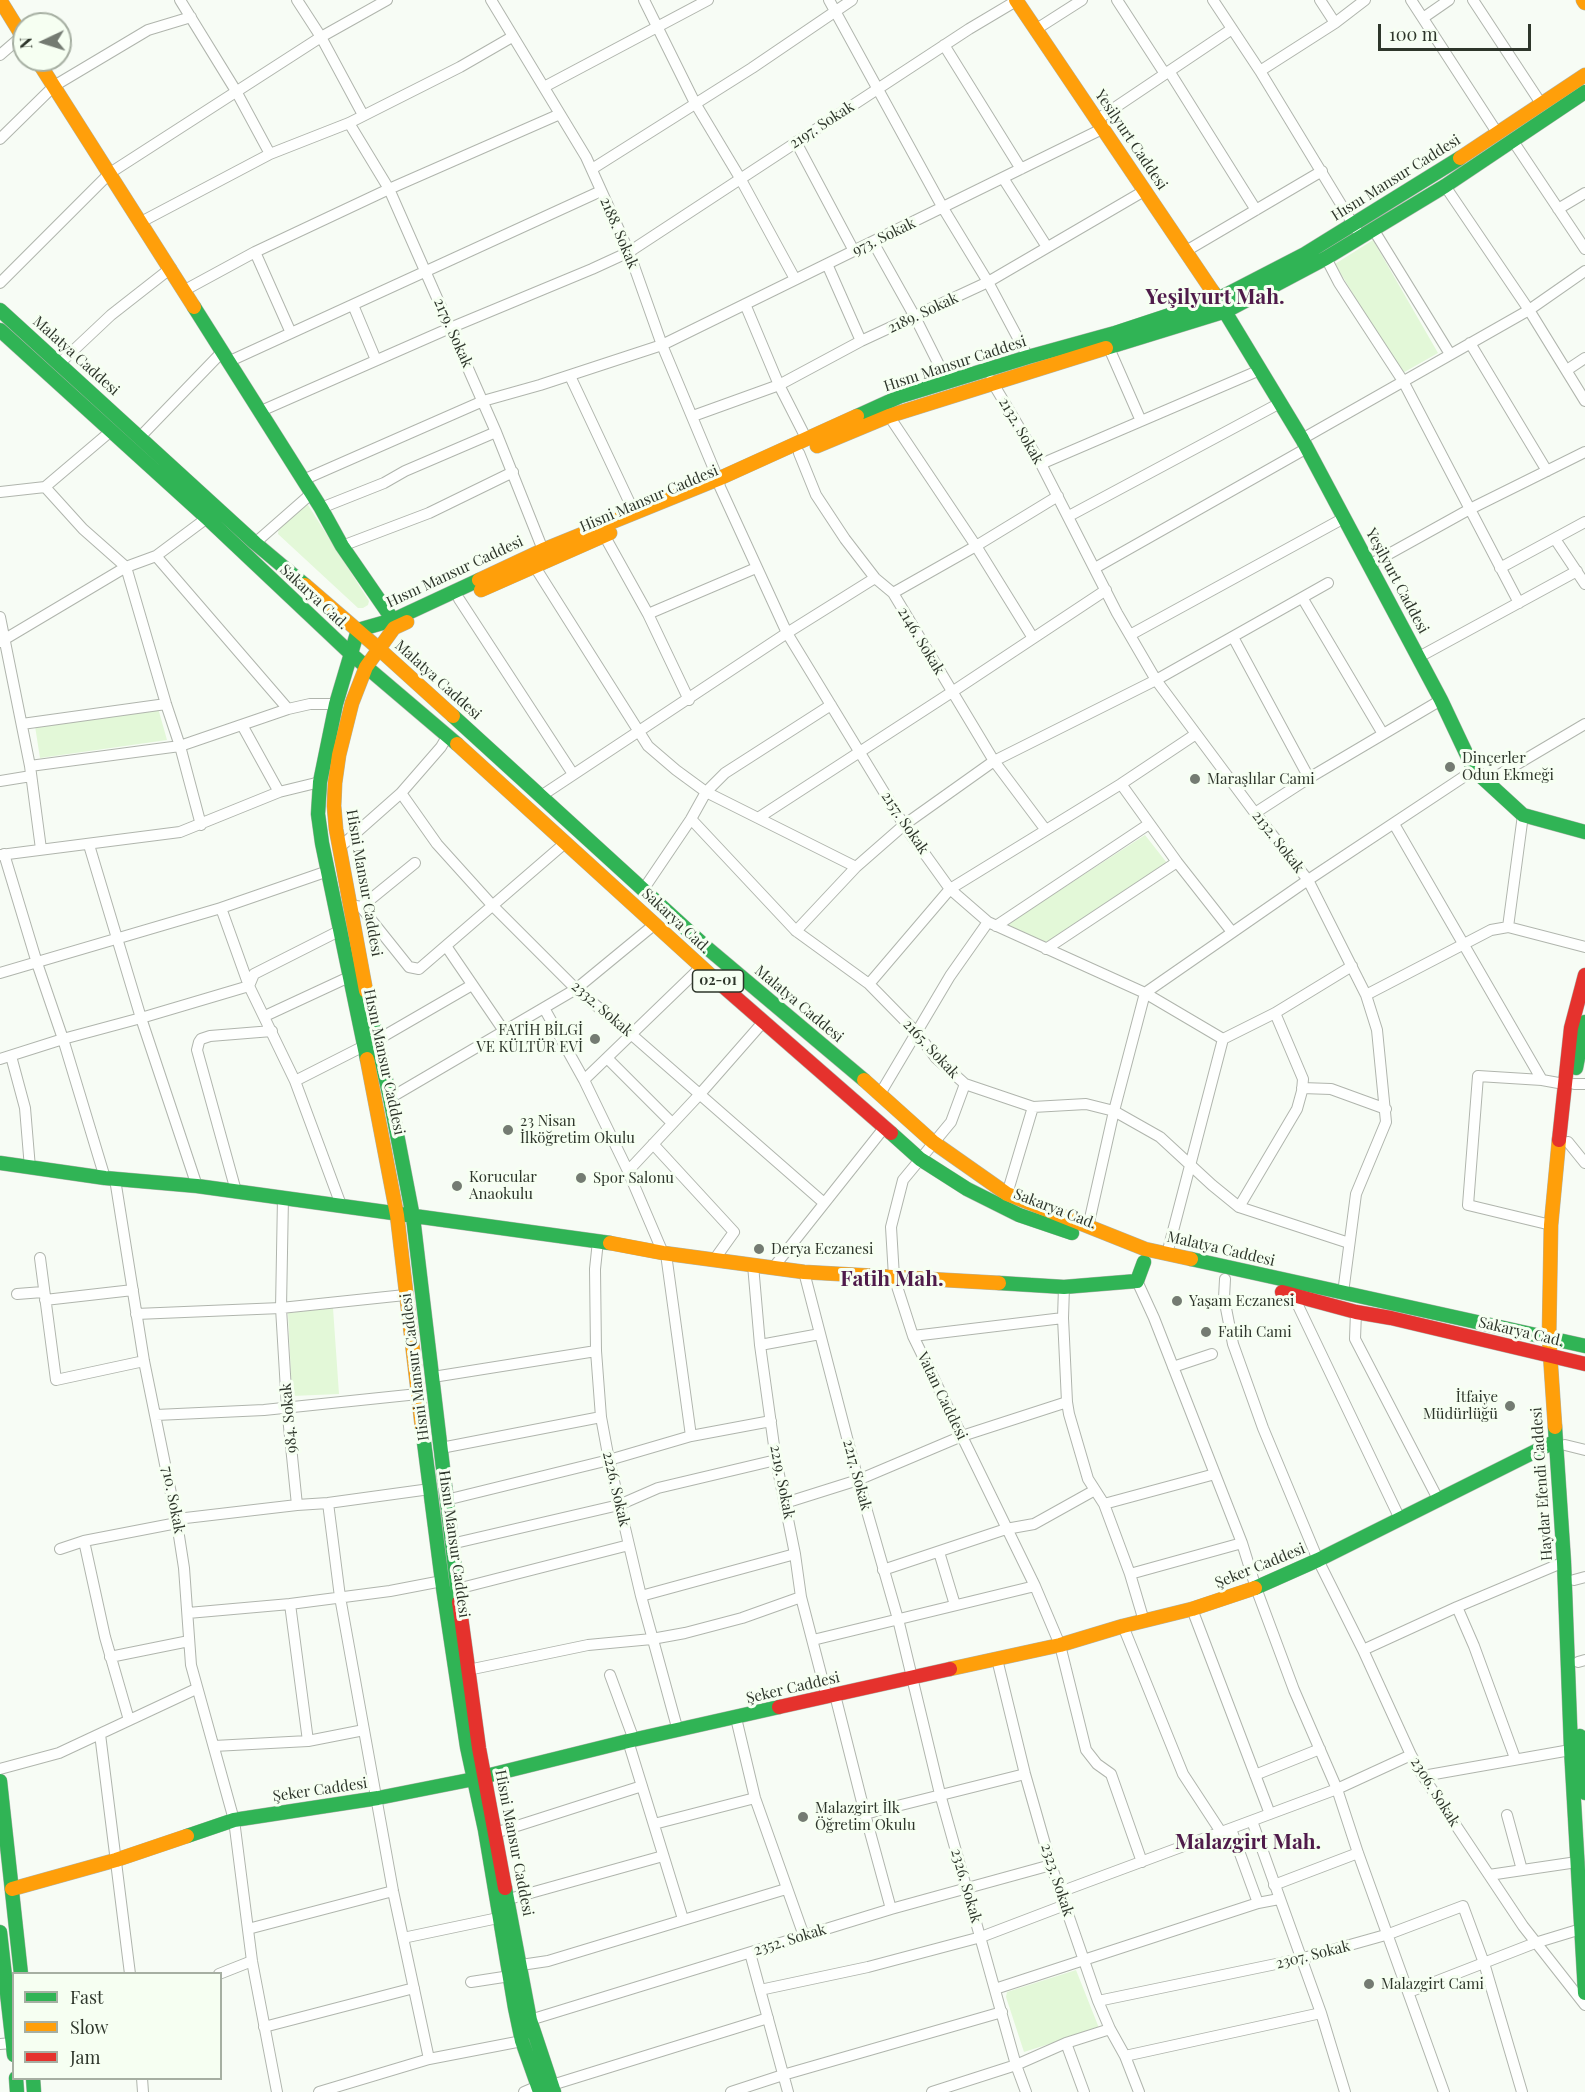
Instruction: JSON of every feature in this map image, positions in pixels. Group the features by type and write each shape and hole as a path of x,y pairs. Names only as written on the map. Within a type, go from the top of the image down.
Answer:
{"main road":[{"path":"0,0 12,19"},
{"name":"Yesilyurt Caddesi","path":"1016,0 1222,305"},
{"path":"45,72 227,356 342,546 393,620"},
{"name":"Hısnı Mansur Caddesi","path":"546,2089 522,2041 498,1918 484,1830 479,1777 442,1581 405,1295 398,1215 370,1043 349,977 318,814 320,782 336,704 358,630 393,620 543,550 634,512 719,483 901,396 1028,357 1222,305 1498,134 1585,75"},
{"name":"Hisni Mansur Caddesi","path":"546,2089 530,2020 495,1833 479,1777 479,1748 451,1544 413,1217 390,1098 370,1043 356,906 340,848 334,806 339,755 352,704 366,667 394,628 719,483 889,416 1109,348 1222,305 1326,258 1445,186 1585,92"},
{"name":"Yeşilyurt Caddesi","path":"1222,305 1304,444 1419,657 1474,770 1523,815 1585,832"},
{"name":"Malatya Caddesi","path":"0,310 255,543 378,648 706,947 880,1094 933,1142 1007,1194 1145,1249 1554,1339"},
{"name":"Sakarya Cad.","path":"0,330 207,518 366,667 448,735 701,967 920,1159 967,1189 1019,1215 1082,1236 1144,1262 1225,1278 1356,1312 1391,1318 1585,1364"},
{"name":"Haydar Efendi Caddesi","path":"1554,1339 1574,1084 1571,1028 1585,975"},
{"name":"Haydar Efendi Caddesi","path":"1585,1022 1551,1225 1554,1358 1561,1443 1579,1578 1581,1661 1576,1862 1585,1993"},
{"path":"0,1163 110,1179 197,1186 283,1197 804,1272 1064,1287 1137,1281 1144,1262"},
{"name":"Sakarya Cad.","path":"1554,1339 1585,1346"},
{"name":"Haydar Efendi Caddesi","path":"1561,1443 1564,1562 1579,1748 1585,1792"},
{"name":"Şeker Caddesi","path":"12,1889 116,1860 234,1820 378,1798 479,1777 631,1740 1060,1645 1123,1626 1192,1610 1256,1588 1318,1560 1561,1443"},
{"path":"0,1781 21,1972"},
{"path":"0,1932 9,2048"}],"street":[{"path":"180,0 236,91 270,154"},
{"path":"297,0 321,37 363,115"},
{"path":"0,283 110,173 321,37 387,0"},
{"name":"2188. Sokak","path":"491,0 592,169 629,252 662,345 719,483"},
{"path":"644,0 695,103 740,178 795,279"},
{"path":"544,87 708,0"},
{"path":"830,0 943,208 988,282 1028,357"},
{"path":"592,169 752,68 852,0"},
{"name":"2197. Sokak","path":"261,411 450,328 592,270 629,252 1016,0"},
{"path":"1035,30 1082,0"},
{"path":"1117,0 1256,210"},
{"path":"1213,0 1260,71 1361,237"},
{"path":"1320,0 1335,23"},
{"path":"1260,71 1335,23 1365,0"},
{"path":"1411,0 1498,134"},
{"path":"1423,18 1449,0"},
{"path":"1473,0 1542,105"},
{"path":"0,138 54,87 148,30 190,17"},
{"name":"973. Sokak","path":"303,480 483,401 570,376 662,345 1021,169 1101,123 1167,73 1232,29"},
{"path":"141,222 270,154 349,123 460,67 512,37"},
{"path":"944,45 1021,169"},
{"path":"0,55 12,46"},
{"path":"185,290 255,252 388,189 560,114"},
{"name":"2179. Sokak","path":"349,123 388,189 483,401 543,550"},
{"path":"1513,141 1585,249"},
{"path":"796,142 854,251"},
{"path":"1186,251 1322,171"},
{"path":"1003,178 1047,247"},
{"path":"1445,186 1529,310 1585,401"},
{"path":"140,437 227,356 291,333 601,191"},
{"name":"2189. Sokak","path":"693,416 779,386 861,341 988,282 1144,191"},
{"path":"1558,209 1585,193"},
{"path":"1373,229 1450,354"},
{"path":"873,242 915,317 947,381"},
{"path":"255,252 291,333"},
{"path":"1326,258 1339,283 1403,381 1519,603"},
{"path":"827,264 861,341"},
{"path":"60,363 111,315 171,268"},
{"path":"1095,568 1304,444 1403,381 1529,310 1585,271"},
{"path":"745,304 779,386 807,440"},
{"path":"353,305 376,360"},
{"path":"1470,343 1547,471"},
{"path":"1109,348 1141,421"},
{"path":"1567,370 1585,358"},
{"name":"2132. Sokak","path":"984,370 994,383 1041,464 1106,590 1156,680 1308,880 1366,995 1377,1030 1386,1122 1356,1194 1343,1293"},
{"path":"1041,464 1260,370"},
{"path":"570,376 634,512"},
{"path":"1069,516 1280,403"},
{"path":"889,416 1033,638"},
{"path":"0,492 45,487 111,431"},
{"path":"321,508 384,483 405,471 496,432"},
{"path":"1369,565 1470,509 1585,452"},
{"name":"2146. Sokak","path":"799,453 816,495 845,539 875,578 893,593 994,761 1045,830"},
{"path":"342,546 429,513 513,472"},
{"name":"2157. Sokak","path":"719,483 787,633 904,825 950,889 992,924 1145,993 1223,1039"},
{"path":"45,487 83,529 126,567 180,746 201,825"},
{"path":"255,543 312,493"},
{"path":"893,593 1058,496"},
{"path":"2,640 126,567 156,556 207,518"},
{"path":"1130,635 1344,518"},
{"path":"1500,568 1585,522"},
{"path":"604,536 648,614 689,700"},
{"path":"1555,539 1585,584"},
{"path":"156,556 288,709"},
{"path":"535,567 648,746 706,792 856,867"},
{"path":"648,614 756,568"},
{"path":"1419,657 1577,571"},
{"path":"541,796 787,633 875,578"},
{"path":"796,931 856,867 904,825 994,761 1156,680 1328,583"},
{"path":"758,818 1106,590"},
{"path":"459,599 573,774"},
{"path":"1303,599 1383,734"},
{"path":"0,617 2,640 31,771 41,849"},
{"path":"1233,637 1308,778"},
{"path":"1255,813 1308,778 1441,700"},
{"path":"22,724 166,704"},
{"path":"0,781 31,771 180,746 288,709 310,704 336,704"},
{"path":"643,890 691,819 706,792 725,773 831,705"},
{"path":"1487,782 1585,724"},
{"path":"242,725 279,792"},
{"path":"869,984 950,889 1121,784 1196,734"},
{"path":"340,848 402,793 441,747 448,735"},
{"path":"1088,1227 1114,1111 1145,993 1308,880 1474,770"},
{"path":"2,855 180,832 279,792 320,782"},
{"path":"1121,784 1177,862 1232,932"},
{"name":"2332. Sokak","path":"402,793 437,844 492,905 576,988 824,1203"},
{"path":"1508,927 1523,815"},
{"name":"2165. Sokak","path":"691,819 796,931 869,984 917,1033 936,1058 965,1084 1033,1107 1086,1104 1114,1111 1160,1137 1239,1207 1349,1243"},
{"path":"880,1094 950,976 992,924 1149,824"},
{"path":"1394,824 1542,1080"},
{"path":"415,862 356,906 412,969 422,967 565,843"},
{"path":"89,845 141,1018 197,1186"},
{"name":"710. Sokak","path":"2,855 110,1179 177,1521 184,1568 191,1665 234,1820 252,1961 277,2092"},
{"path":"1046,949 1177,862"},
{"path":"0,973 222,908 328,871"},
{"path":"222,908 249,986 295,1081 341,1205"},
{"path":"390,1098 576,988 655,924"},
{"path":"1366,995 1491,930 1508,927 1585,947"},
{"path":"249,986 254,974 341,930"},
{"path":"446,946 504,1031"},
{"path":"1167,1254 1223,1039 1275,1013 1352,966"},
{"path":"584,1080 701,967"},
{"path":"265,1016 349,977"},
{"path":"295,1081 370,1043 472,985"},
{"path":"30,1168 25,1108 6,1057 249,986"},
{"path":"544,1008 584,1080 665,1253 691,1436"},
{"path":"1239,1207 1297,1109 1302,1088 1303,1079 1275,1013"},
{"path":"628,1171 764,1021"},
{"path":"236,1191 197,1050 201,1039 210,1036 272,1031"},
{"path":"606,1058 672,1123"},
{"path":"1551,1225 1468,1205 1478,1076 1574,1084"},
{"name":"Vatan Caddesi","path":"965,1084 951,1122 903,1180 891,1227 894,1277 913,1336 1035,1586 1060,1645 1086,1750 1097,1764 1112,1774 1142,1862"},
{"path":"1302,1088 1331,1089 1386,1109"},
{"path":"1007,1194 1033,1107"},
{"path":"773,1268 884,1128"},
{"path":"1568,1142 1585,1163"},
{"path":"653,1144 734,1232 714,1260"},
{"name":"984. Sokak","path":"283,1197 281,1308 287,1407 297,1505"},
{"name":"2226. Sokak","path":"598,1241 595,1269 596,1350 601,1418 641,1596 678,1731"},
{"path":"40,1258 56,1380 144,1361"},
{"name":"2219. Sokak","path":"753,1265 760,1345 776,1460 795,1554 801,1597 831,1696"},
{"name":"2217. Sokak","path":"804,1272 858,1480 898,1618 912,1678"},
{"name":"2306. Sokak","path":"1225,1278 1224,1299 1233,1344 1263,1428 1318,1560 1363,1650 1411,1755 1422,1776 1535,1943 1585,2005"},
{"path":"1137,1281 1242,1543 1256,1588 1294,1690 1337,1789 1444,2092"},
{"path":"1064,1287 1063,1318 1067,1402 1088,1479 1104,1504 1130,1574 1144,1621"},
{"path":"17,1294 44,1296 133,1290"},
{"path":"1293,1294 1400,1519"},
{"path":"136,1314 281,1308 405,1295"},
{"path":"1356,1312 1355,1339 1439,1500"},
{"path":"913,1336 1063,1318"},
{"path":"760,1345 820,1334"},
{"path":"433,1377 596,1350"},
{"path":"1173,1367 1212,1354"},
{"path":"156,1415 264,1410 418,1394"},
{"path":"785,1503 858,1480 962,1436 1067,1402"},
{"path":"441,1448 601,1418"},
{"path":"446,1500 609,1460 691,1436 771,1421"},
{"path":"1561,1443 1585,1450"},
{"path":"451,1544 619,1504 658,1488 776,1460"},
{"path":"1104,1504 1215,1474"},
{"path":"60,1549 84,1541 177,1521 430,1489"},
{"path":"884,1570 1006,1529 1034,1524 1095,1490"},
{"path":"328,1503 340,1597 393,1891 429,2059"},
{"path":"84,1541 110,1657 129,1720"},
{"path":"1130,1574 1242,1543"},
{"path":"457,1590 629,1545"},
{"path":"939,1552 955,1605"},
{"path":"641,1596 795,1554"},
{"path":"1363,1650 1456,1607 1564,1562"},
{"path":"188,1613 290,1604 390,1591 442,1581"},
{"path":"813,1640 1035,1586"},
{"path":"468,1670 588,1645 652,1639 685,1633 742,1618 801,1597"},
{"path":"290,1604 308,1741"},
{"path":"1456,1607 1474,1646 1515,1758"},
{"path":"1192,1610 1270,1814"},
{"path":"1123,1626 1183,1774 1226,1830 1258,1904"},
{"path":"110,1657 189,1641"},
{"name":"2323. Sokak","path":"997,1659 1050,1865 1098,2001 1125,2056 1139,2092"},
{"path":"610,1675 683,1919"},
{"name":"2326. Sokak","path":"912,1678 966,1889 1016,2065 1026,2092"},
{"path":"0,1769 59,1753 196,1689"},
{"path":"831,1696 891,1909"},
{"path":"736,1718 755,1797 804,1936"},
{"path":"213,1746 308,1741 364,1730"},
{"path":"100,1734 130,1972"},
{"path":"1422,1776 1579,1748"},
{"path":"1255,1775 1320,1749"},
{"path":"1060,1892 1337,1789 1411,1755"},
{"path":"865,1814 1025,1774"},
{"path":"495,1833 642,1786"},
{"path":"654,1824 755,1797"},
{"path":"1506,1815 1522,1870"},
{"path":"1252,1821 1321,2013 1345,2092"},
{"path":"1274,1885 1358,1853"},
{"path":"509,1899 663,1856"},
{"path":"1489,1875 1576,1862"},
{"name":"2352. Sokak","path":"530,2020 891,1909 1050,1865"},
{"path":"520,1965 548,1961 786,1889"},
{"path":"248,1929 393,1891"},
{"path":"995,1989 1279,1899"},
{"path":"759,1990 868,1968 981,1937 1065,1905"},
{"name":"2307. Sokak","path":"1098,2001 1300,1959 1389,1935 1463,1906 1484,1963"},
{"path":"403,1938 498,1918"},
{"path":"1408,1992 1535,1943 1581,1929"},
{"path":"750,1953 788,2092"},
{"path":"222,1973 252,1961"},
{"path":"1484,1963 1522,2092"},
{"path":"471,1982 510,1976"},
{"path":"264,2027 414,1988"},
{"path":"731,2092 1002,2012"},
{"path":"1125,2056 1321,2013"},
{"path":"524,2092 546,2089 768,2018"},
{"path":"932,2092 1016,2065 1066,2043 1110,2029"},
{"path":"319,2092 429,2059 522,2041"},
{"path":"1066,2043 1084,2092"}],"green space":[{"path":"1373,240 1438,353 1401,374 1335,264"},
{"path":"303,504 308,505 369,601 368,605 358,608 278,534 279,526"},
{"path":"158,708 167,740 40,758 35,726"},
{"path":"1145,835 1167,863 1045,943 1006,925"},
{"path":"333,1308 339,1394 292,1396 288,1313"},
{"path":"1076,1970 1099,2028 1024,2052 1006,1997 1007,1992"}],"traffic: fast":[{"path":"1106,348 1226,311 1326,258 1445,186 1585,92"},
{"path":"857,416 901,396 1115,333 1218,299 1305,254 1460,158"},
{"path":"1213,292 1302,439 1441,700 1474,770 1523,815 1585,832"},
{"path":"194,307 321,508 342,546 393,620"},
{"path":"0,310 255,543 305,585"},
{"path":"0,330 207,518 350,653 457,744"},
{"path":"367,1059 318,814 320,782 336,704 358,630 393,620 479,580"},
{"path":"453,716 706,947 864,1080"},
{"path":"366,991 413,1217 459,1602"},
{"path":"1576,1068 1585,1022"},
{"path":"891,1133 920,1159 967,1189 1019,1215 1072,1233"},
{"path":"0,1163 105,1178 197,1186 610,1243"},
{"path":"1191,1259 1585,1346"},
{"path":"999,1283 1064,1287 1137,1281 1144,1262"},
{"path":"422,1427 467,1747 485,1830 515,2008 522,2041 540,2092"},
{"path":"1555,1427 1564,1562 1571,1749 1585,1993"},
{"path":"1255,1588 1318,1560 1556,1441"},
{"path":"187,1836 234,1820 378,1798 474,1779 779,1707"},
{"path":"1580,1736 1585,1793"},
{"path":"0,1781 21,1972"},
{"path":"505,1888 530,2020 554,2092"},
{"path":"0,1932 12,2037"},
{"path":"16,2080 17,2092"},
{"path":"33,2080 34,2092"}],"traffic: slow":[{"path":"0,0 12,20"},
{"path":"1016,0 1213,292"},
{"path":"45,72 194,307"},
{"path":"1460,158 1585,75"},
{"path":"817,446 889,416 1106,348"},
{"path":"479,580 543,550 718,479 857,416"},
{"path":"481,590 610,533"},
{"path":"305,585 453,716"},
{"path":"366,991 336,829 335,783 339,755 352,703 366,667 394,628 407,622"},
{"path":"457,744 717,981"},
{"path":"367,1059 397,1215 422,1427"},
{"path":"864,1080 933,1142 1007,1194 1145,1249 1191,1259"},
{"path":"1555,1427 1549,1338 1551,1225 1559,1140"},
{"path":"610,1243 663,1253 804,1272 999,1283"},
{"path":"950,1669 1060,1645 1192,1609 1255,1588"},
{"path":"12,1889 116,1860 187,1836"}],"traffic: jam":[{"path":"1559,1140 1571,1028 1585,975"},
{"path":"717,981 891,1133"},
{"path":"1282,1292 1356,1312 1391,1318 1585,1364"},
{"path":"459,1602 479,1748 505,1888"},
{"path":"779,1707 950,1669"}],"place":[{"name":"Dinçerler Odun Ekmeği","path":"1450,767"},
{"name":"Maraşlılar Cami","path":"1195,779"},
{"name":"FATİH BİLGİ VE KÜLTÜR EVİ","path":"595,1039"},
{"name":"23 Nisan İlköğretim Okulu","path":"508,1130"},
{"name":"Spor Salonu","path":"581,1178"},
{"name":"Korucular Anaokulu","path":"457,1186"},
{"name":"Derya Eczanesi","path":"759,1249"},
{"name":"Yaşam Eczanesi","path":"1177,1301"},
{"name":"Fatih Cami","path":"1206,1332"},
{"name":"İtfaiye Müdürlüğü","path":"1510,1406"},
{"name":"Malazgirt İlk Öğretim Okulu","path":"803,1817"},
{"name":"Malazgirt Cami","path":"1369,1984"}],"district":[{"name":"Yeşilyurt Mah.","path":"1215,297"},
{"name":"Fatih Mah.","path":"892,1279"},
{"name":"Malazgirt Mah.","path":"1248,1842"}]}
